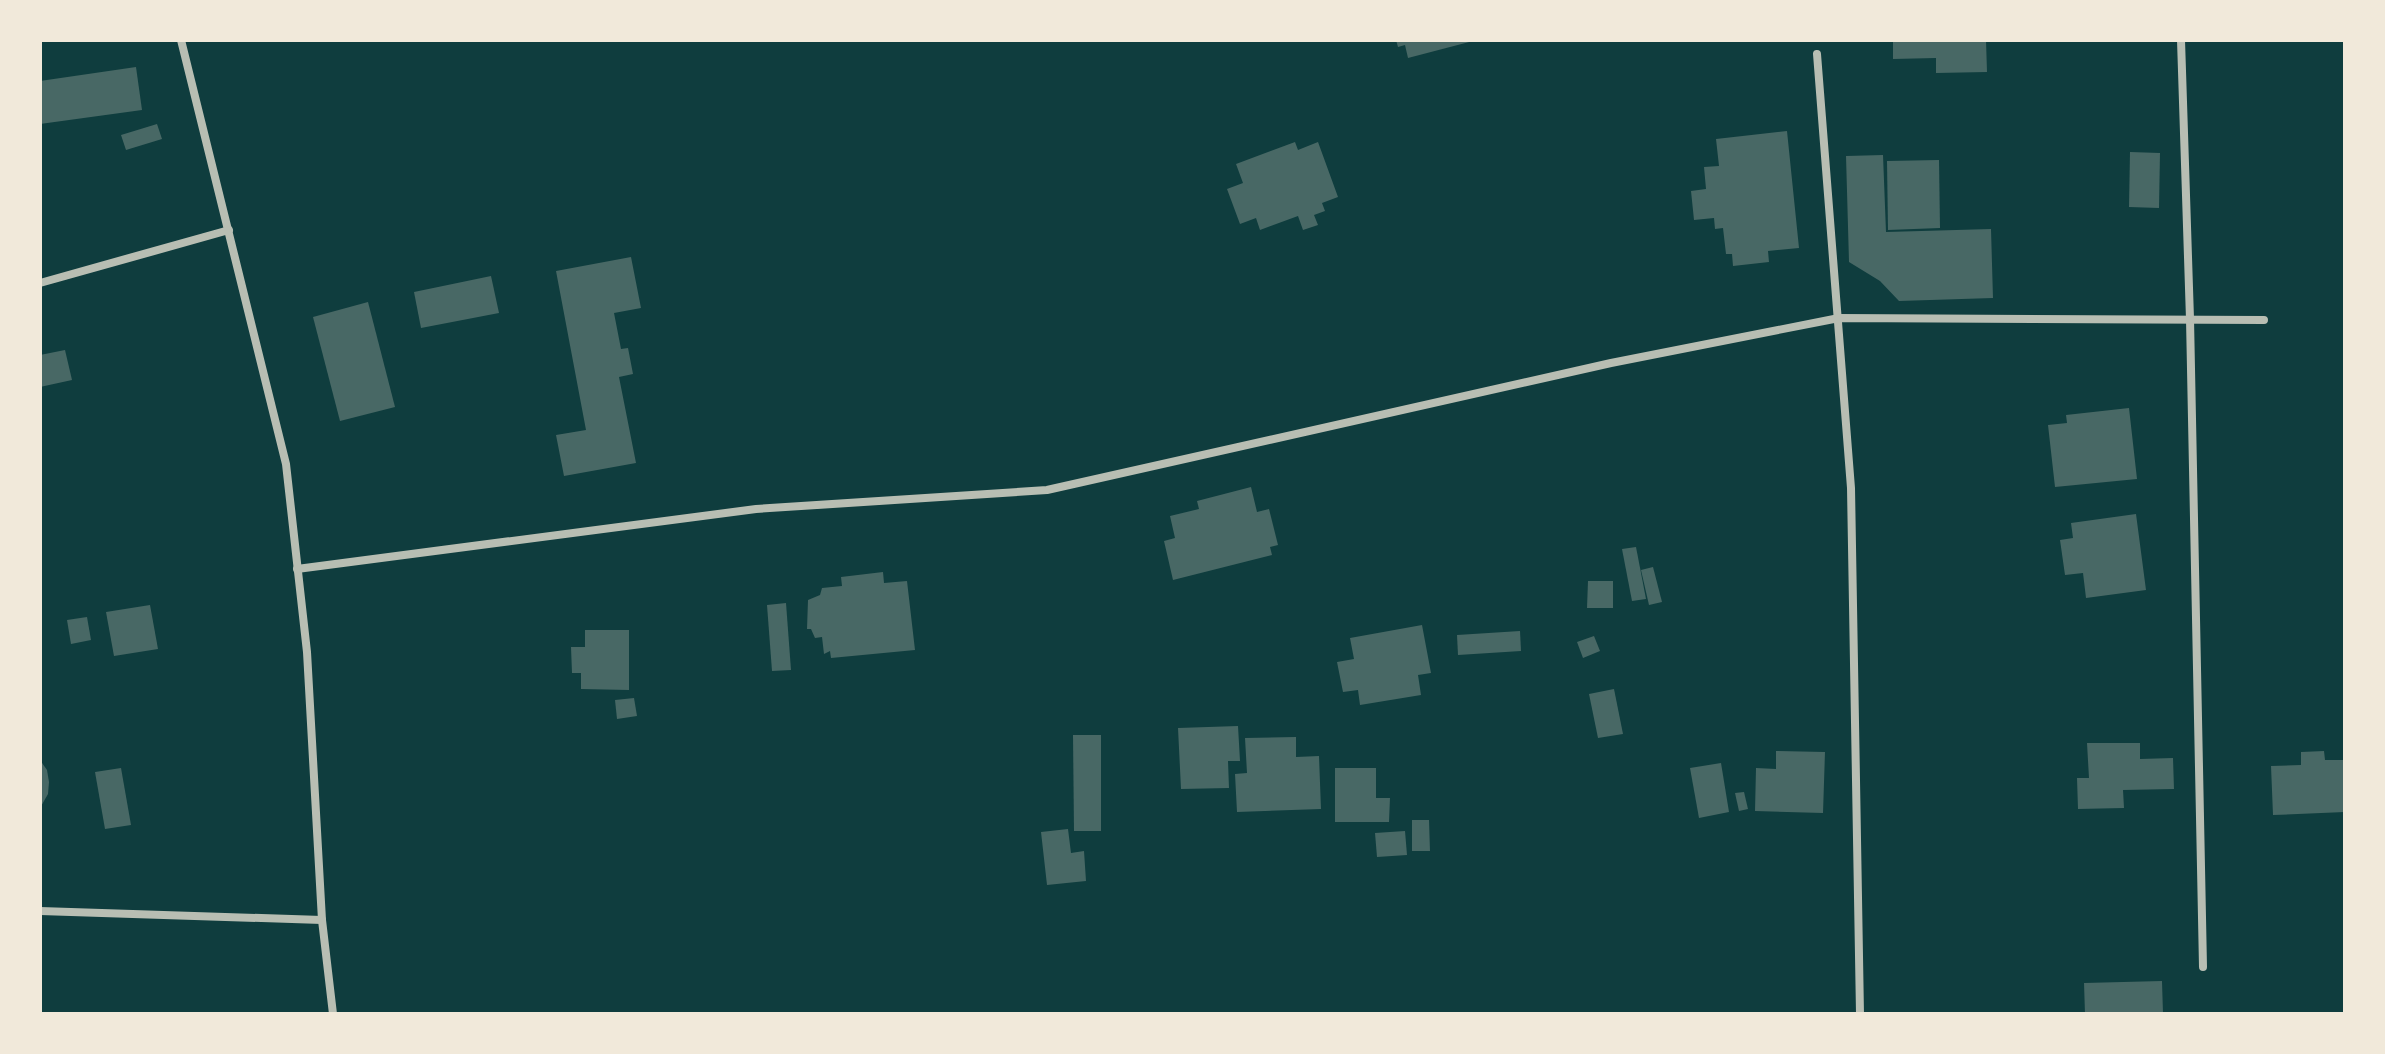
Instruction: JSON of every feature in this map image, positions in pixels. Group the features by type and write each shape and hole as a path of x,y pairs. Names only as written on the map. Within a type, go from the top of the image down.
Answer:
{"street":[{"path":"181,40 286,464 307,652 322,920 333,1014"},
{"path":"2181,40 2203,967"},
{"path":"1817,54 1851,488 1860,1014"},
{"path":"40,283 229,230"},
{"path":"297,569 756,509 1047,490 1611,363 1839,318 2264,320"},
{"path":"40,911 322,920"}],"building":[{"path":"1396,40 1473,41 1408,58 1405,45 1398,47"},
{"path":"1893,40 1986,40 1987,72 1936,73 1936,58 1893,59"},
{"path":"136,67 142,110 40,124 40,81"},
{"path":"157,124 162,139 126,150 121,135"},
{"path":"1787,131 1799,248 1768,251 1769,262 1733,266 1732,254 1726,254 1723,228 1715,229 1714,218 1694,220 1691,191 1706,189 1704,167 1719,166 1716,139"},
{"path":"1295,142 1298,150 1318,142 1338,197 1322,203 1325,211 1314,215 1318,225 1303,230 1298,216 1260,230 1256,218 1240,224 1227,189 1243,183 1236,164"},
{"path":"2130,152 2160,153 2159,208 2129,207"},
{"path":"1883,155 1886,232 1991,229 1993,298 1899,301 1880,281 1849,262 1846,156"},
{"path":"1939,160 1940,228 1888,230 1887,161"},
{"path":"631,257 641,308 614,313 621,349 628,348 633,374 619,377 636,463 564,476 556,435 586,430 556,271"},
{"path":"491,276 499,313 421,328 414,292"},
{"path":"368,302 395,407 340,421 313,317"},
{"path":"65,350 72,380 40,387 40,355"},
{"path":"2129,408 2137,479 2055,487 2048,425 2067,423 2066,415"},
{"path":"1251,487 1257,512 1269,509 1278,545 1270,547 1272,555 1173,580 1164,541 1175,538 1170,516 1199,509 1197,501"},
{"path":"2136,514 2146,590 2086,598 2083,573 2065,575 2060,540 2073,538 2071,523"},
{"path":"1636,547 1646,599 1632,601 1622,549"},
{"path":"1653,567 1662,602 1649,605 1641,570"},
{"path":"883,572 884,583 907,581 915,650 831,658 830,651 824,654 822,637 815,638 811,629 807,629 808,600 820,595 822,588 842,586 841,577"},
{"path":"1588,581 1613,581 1613,608 1587,608"},
{"path":"786,603 791,670 772,671 767,605"},
{"path":"150,605 158,649 114,656 106,612"},
{"path":"87,617 91,640 71,644 67,620"},
{"path":"1422,625 1431,673 1418,675 1421,695 1360,705 1358,690 1343,692 1337,662 1354,659 1350,638"},
{"path":"585,630 629,630 629,690 581,689 581,673 572,673 571,647 585,647"},
{"path":"1520,631 1521,651 1458,655 1457,635"},
{"path":"1594,636 1600,651 1583,658 1577,642"},
{"path":"1614,689 1623,734 1598,738 1589,694"},
{"path":"634,698 637,716 617,719 615,700"},
{"path":"1238,726 1240,761 1228,761 1229,788 1181,789 1178,728"},
{"path":"1073,735 1101,735 1101,831 1074,831"},
{"path":"1296,737 1296,757 1319,756 1321,809 1237,812 1235,774 1247,773 1245,738"},
{"path":"2087,743 2140,743 2140,759 2173,758 2174,789 2123,790 2124,808 2078,809 2077,778 2089,778"},
{"path":"1776,751 1825,752 1823,813 1755,811 1756,768 1776,769"},
{"path":"2324,751 2325,760 2345,760 2345,812 2273,815 2271,766 2301,765 2301,752"},
{"path":"40,760 47,770 49,782 48,794 40,808"},
{"path":"1721,763 1729,812 1699,818 1690,768"},
{"path":"121,768 131,825 105,829 95,772"},
{"path":"1335,768 1376,768 1376,798 1390,798 1389,822 1335,822"},
{"path":"1744,792 1748,809 1739,811 1735,793"},
{"path":"1412,820 1429,820 1430,851 1412,851"},
{"path":"1068,829 1071,853 1084,851 1086,881 1047,885 1041,832"},
{"path":"1405,831 1407,855 1377,857 1375,833"},
{"path":"2162,981 2163,1014 2085,1014 2084,983"}]}
